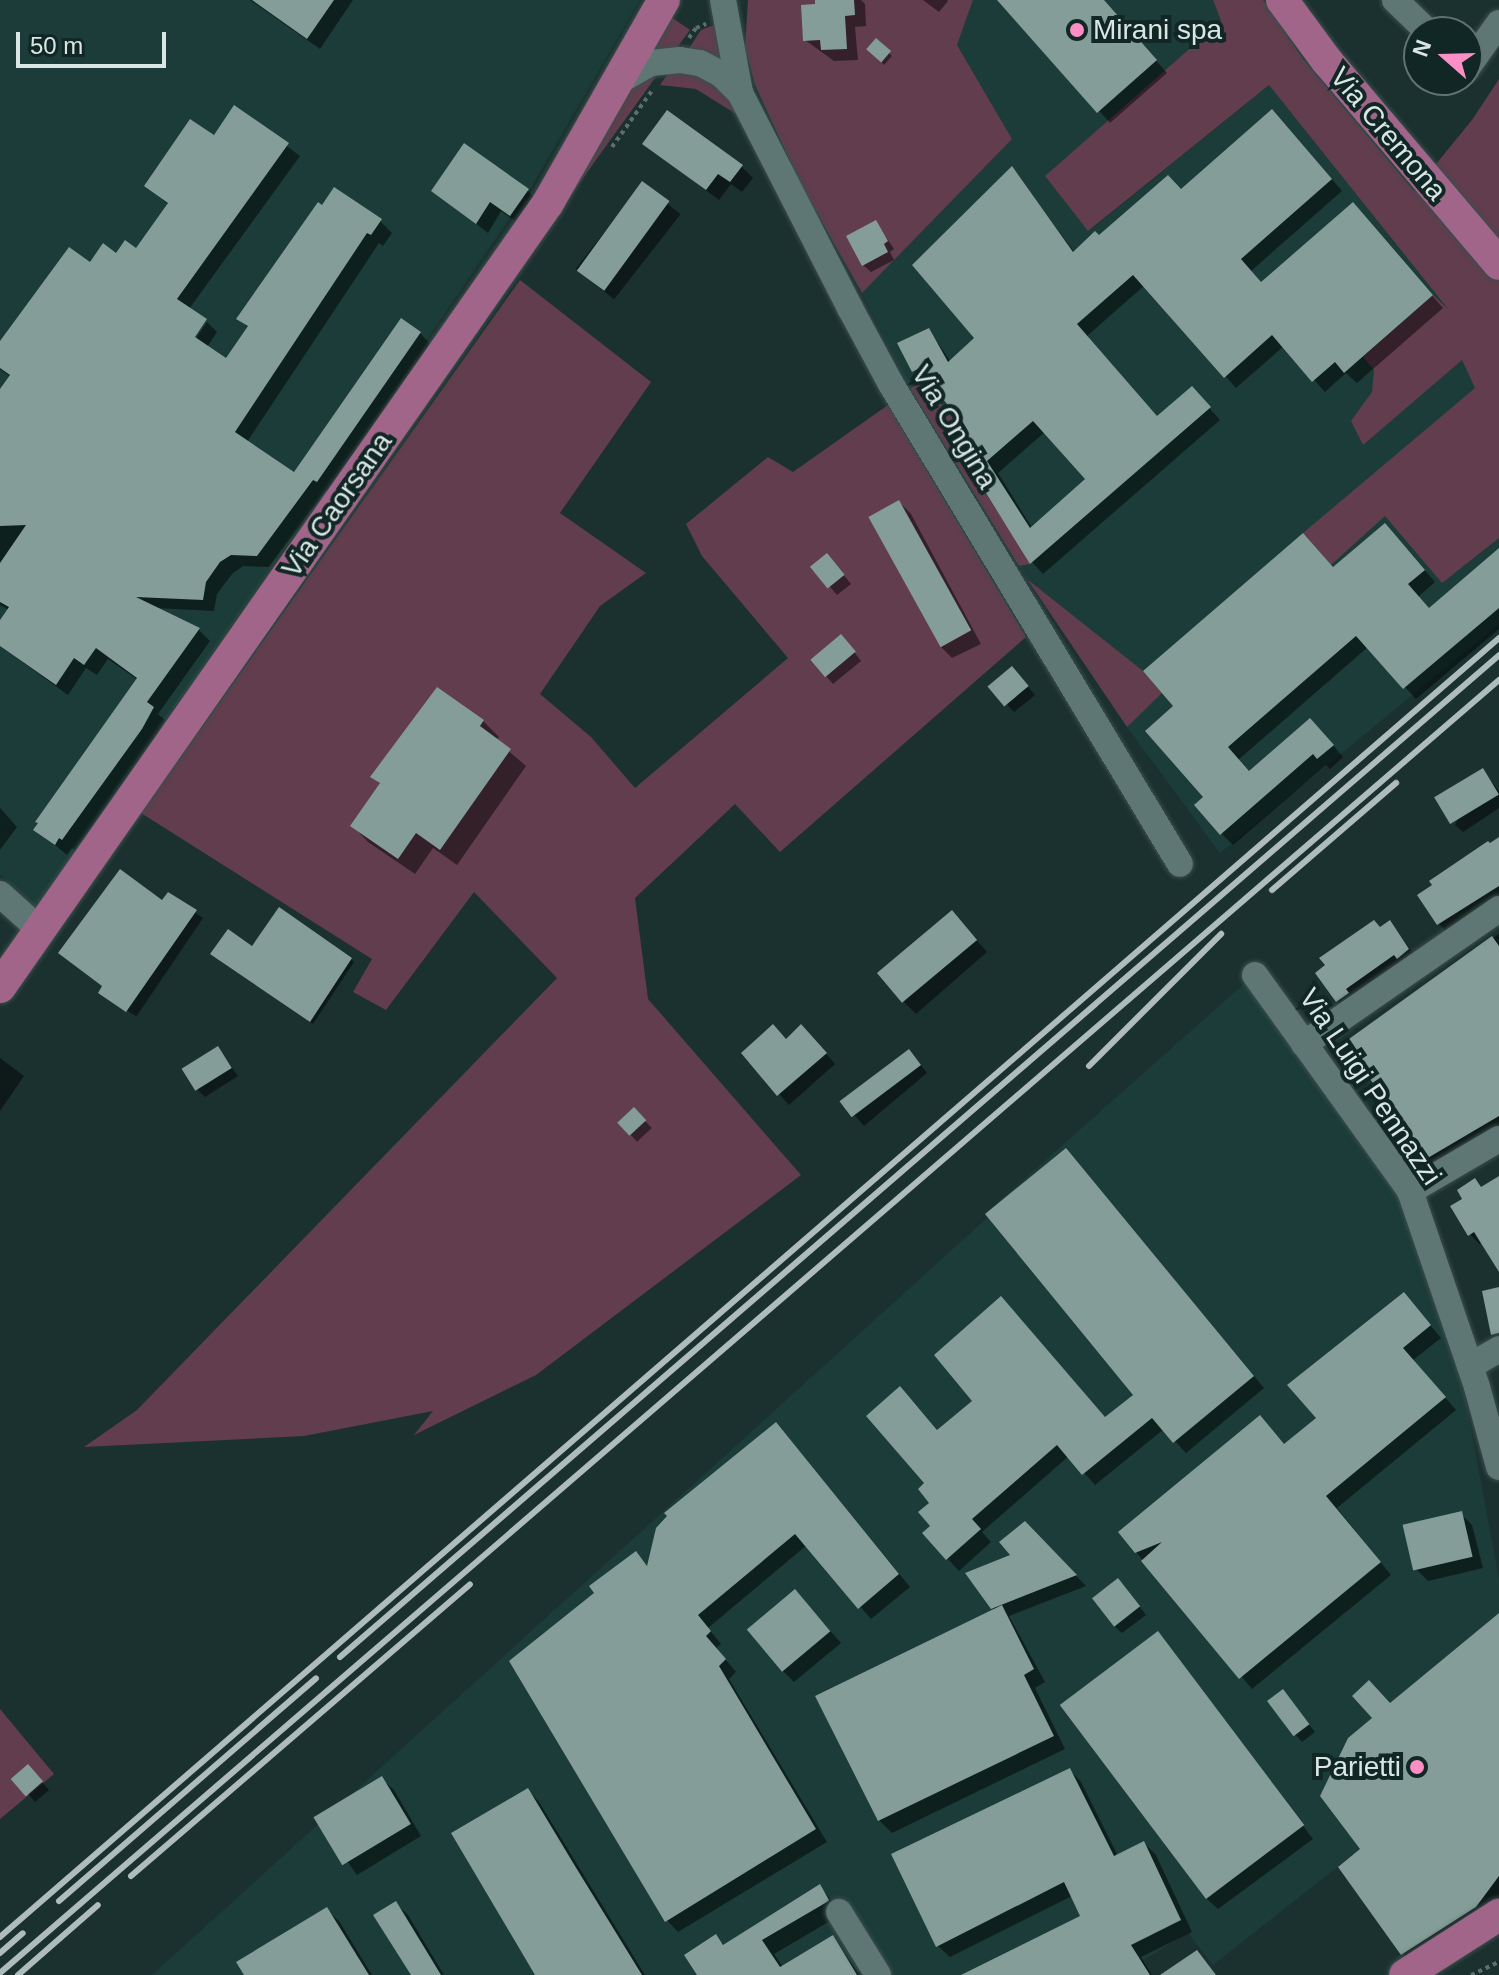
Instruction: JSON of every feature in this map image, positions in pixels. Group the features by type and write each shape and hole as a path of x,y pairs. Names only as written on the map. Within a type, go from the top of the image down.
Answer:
{"main road":[{"name":"Via Cremona","path":"1282,0 1327,61 1499,264"},
{"name":"Via Caorsana","path":"0,987 548,203 621,80 670,9"},
{"path":"1405,1975 1499,1915"},
{"path":"1445,1975 1499,1944"}],"street":[{"path":"1395,0 1412,16"},
{"name":"Via Ongina","path":"718,10 740,93 891,384 1180,864"},
{"path":"1483,46 1499,23"},
{"path":"621,80 651,63 680,60 700,63 721,74 740,93"},
{"path":"0,894 40,930"},
{"path":"1304,1044 1499,909"},
{"name":"Via Luigi Pennazzi","path":"1255,975 1410,1191 1470,1366 1499,1467"},
{"path":"1410,1191 1499,1139"},
{"path":"1470,1366 1499,1349"},
{"path":"839,1912 878,1975"}],"path":[{"path":"670,9 696,28"},
{"path":"687,41 696,28 718,10"},
{"path":"1471,1975 1499,1962"}],"shaded area":[{"path":"0,0 640,0 532,186 37,909 0,874"},
{"path":"748,0 973,0 957,45 1012,139 862,293 802,187 755,85 745,48"},
{"path":"973,0 1213,0 1221,21 1045,176 1089,231 1269,85 1499,373 1499,624 1220,853 1127,727 1027,579 910,389 862,293 1012,139 957,45"},
{"path":"1213,0 1263,0 1303,59 1414,191 1472,120 1499,79 1499,538 1442,583 1385,516 1331,565 1303,533 1475,388 1462,360 1363,445 1351,421 1372,392 1374,370 1363,357 1433,295 1448,309 1269,85 1088,231 1045,176 1221,21"},
{"path":"671,17 690,30 673,53 647,59"},
{"path":"714,25 722,67 686,53 701,30"},
{"path":"671,69 683,69 723,86 736,114 696,89 660,85"},
{"path":"660,71 570,196 629,93 636,84"},
{"path":"520,280 651,382 560,513 646,573 600,606 540,694 591,737 635,788 788,658 702,556 686,524 768,457 793,472 888,405 1026,637 780,852 735,804 635,898 648,999 801,1175 536,1375 414,1435 433,1411 304,1436 84,1447 137,1410 557,978 474,892 386,1010 353,992 372,959 141,813"},
{"path":"921,380 957,423 944,430 1001,517 1017,507 1016,540 1030,564 1019,566 910,389"},
{"path":"1027,579 1143,671 1162,693 1127,727"},
{"path":"1245,983 1398,1194 1461,1375 1499,1579 1499,1613 1348,1738 1320,1796 1360,1849 1213,1965 1188,1933 1119,1975 152,1975 987,1218 985,1214"},
{"path":"0,1709 54,1774 0,1819"}],"building":[{"path":"252,0 334,0 307,39"},
{"path":"815,0 854,0 855,15 845,16 847,49 821,50 820,40 803,41 801,5 815,4"},
{"name":"Mirani spa","path":"997,0 1104,0 1157,60 1097,113"},
{"path":"876,38 891,51 881,62 866,49"},
{"path":"234,105 289,143 177,299 207,319 195,337 226,358 248,326 236,319 318,202 322,205 334,187 382,219 371,235 367,233 235,432 294,472 401,318 421,332 317,482 313,480 257,556 231,555 220,562 206,582 203,600 136,597 200,628 147,702 154,707 142,729 62,840 59,838 55,845 33,830 38,823 35,822 137,678 96,648 84,665 74,658 56,685 0,646 0,620 9,607 0,602 0,563 26,525 0,526 0,389 10,375 0,368 0,341 69,247 90,262 103,243 116,253 125,240 136,248 168,203 144,186 190,119 214,135"},
{"path":"1272,109 1332,179 1241,259 1261,282 1353,202 1433,295 1344,373 1335,362 1312,382 1272,335 1224,378 1133,275 1077,324 1157,416 1192,386 1211,407 1030,564 947,430 962,422 918,369 912,372 897,343 929,328 948,362 974,338 912,265 1012,166 1073,252 1095,231 1099,235 1168,175 1181,189","holes":["1033,421 1085,479 1030,528 987,461"]},
{"path":"667,110 743,165 730,182 718,174 706,190 642,144"},
{"path":"464,143 529,189 510,216 490,202 476,224 431,191"},
{"path":"642,181 670,201 604,291 577,271"},
{"path":"876,220 888,241 884,244 888,252 862,266 846,236"},
{"path":"899,500 971,630 941,647 868,517"},
{"path":"1385,523 1425,570 1408,584 1429,608 1499,548 1499,608 1403,689 1356,636 1228,747 1249,771 1310,718 1334,745 1317,759 1313,754 1220,835 1194,805 1203,797 1145,731 1173,706 1143,671 1303,533 1333,567"},
{"path":"827,553 845,575 828,589 810,567"},
{"path":"841,634 856,652 825,677 810,660"},
{"path":"1012,666 1029,686 1004,706 987,687"},
{"path":"437,687 484,720 480,726 511,749 440,850 416,833 398,859 350,826 380,783 370,777"},
{"path":"1483,768 1499,795 1450,824 1434,797"},
{"path":"1499,837 1499,886 1437,925 1417,895 1432,885 1429,881 1488,841 1490,843"},
{"path":"120,869 162,900 168,892 197,910 126,1012 98,993 102,986 58,953"},
{"path":"279,907 352,958 310,1022 210,954 228,929 252,946"},
{"path":"952,910 977,940 902,1003 877,973"},
{"path":"1374,920 1380,927 1390,920 1409,949 1397,959 1394,955 1346,989 1349,993 1336,1002 1315,973 1325,965 1319,958"},
{"path":"1492,936 1499,946 1499,1116 1426,1159 1419,1147 1414,1150 1403,1131 1408,1127 1342,1044"},
{"path":"773,1024 786,1039 801,1024 827,1053 777,1096 741,1053"},
{"path":"218,1046 232,1068 195,1091 182,1069"},
{"path":"909,1049 921,1065 852,1117 840,1101"},
{"path":"634,1107 646,1120 629,1136 617,1123"},
{"path":"1066,1148 1254,1376 1173,1443 1152,1418 1082,1475 1057,1445 972,1519 981,1529 946,1560 922,1533 930,1526 918,1512 929,1503 918,1489 924,1483 866,1416 900,1386 937,1430 972,1401 934,1355 1001,1296 1105,1417 1133,1395 985,1214"},
{"path":"1499,1176 1499,1272 1474,1232 1468,1236 1450,1206 1462,1199 1457,1190 1475,1178 1481,1187"},
{"path":"1499,1287 1499,1333 1491,1335 1482,1291"},
{"path":"1404,1292 1431,1325 1403,1348 1446,1397 1326,1496 1381,1562 1239,1679 1141,1561 1162,1542 1135,1553 1118,1532 1260,1415 1284,1444 1316,1418 1287,1385"},
{"path":"776,1422 899,1574 858,1609 795,1534 698,1615 711,1631 706,1636 726,1659 719,1666 816,1829 665,1922 509,1661 594,1593 589,1586 636,1551 647,1566 656,1528 667,1516 664,1513"},
{"path":"1462,1511 1473,1557 1413,1571 1403,1525"},
{"path":"1025,1521 1077,1575 991,1609 965,1573 1010,1555 999,1542"},
{"path":"1118,1578 1140,1606 1114,1627 1092,1598"},
{"path":"795,1589 830,1631 782,1672 747,1629"},
{"path":"1002,1605 1034,1669 1024,1675 1054,1736 878,1821 815,1696"},
{"name":"Parietti","path":"1499,1613 1499,1876 1476,1907 1401,1955 1338,1867 1360,1849 1320,1796 1348,1738 1372,1718 1352,1696 1369,1680 1390,1703"},
{"path":"1158,1631 1304,1825 1206,1899 1060,1705"},
{"path":"1283,1689 1309,1724 1294,1736 1267,1701"},
{"path":"28,1764 43,1781 26,1796 11,1779"},
{"path":"1070,1768 1114,1856 1144,1841 1181,1920 1131,1945 1150,1975 961,1975 1080,1916 1064,1882 936,1947 891,1854"},
{"path":"382,1776 411,1824 342,1865 313,1817"},
{"path":"528,1788 642,1975 535,1975 451,1833"},
{"path":"820,1884 829,1900 827,1902 762,1940 780,1967 833,1935 857,1975 697,1975 684,1955 716,1934 723,1945"},
{"path":"396,1901 441,1975 411,1975 373,1915"},
{"path":"327,1907 369,1975 244,1975 236,1962"},
{"path":"1197,1950 1216,1975 1160,1975"}],"railway":[{"path":"0,1937 1499,638"},
{"path":"340,1657 1499,655"},
{"path":"0,1973 1499,680"},
{"path":"1272,890 1396,783"},
{"path":"1089,1066 1221,934"},
{"path":"131,1876 470,1584"},
{"path":"59,1901 316,1678"},
{"path":"18,1975 98,1905"},
{"path":"0,1953 23,1933"}],"place":[{"name":"Mirani spa","path":"1077,30"},
{"name":"Parietti","path":"1417,1767"}]}
